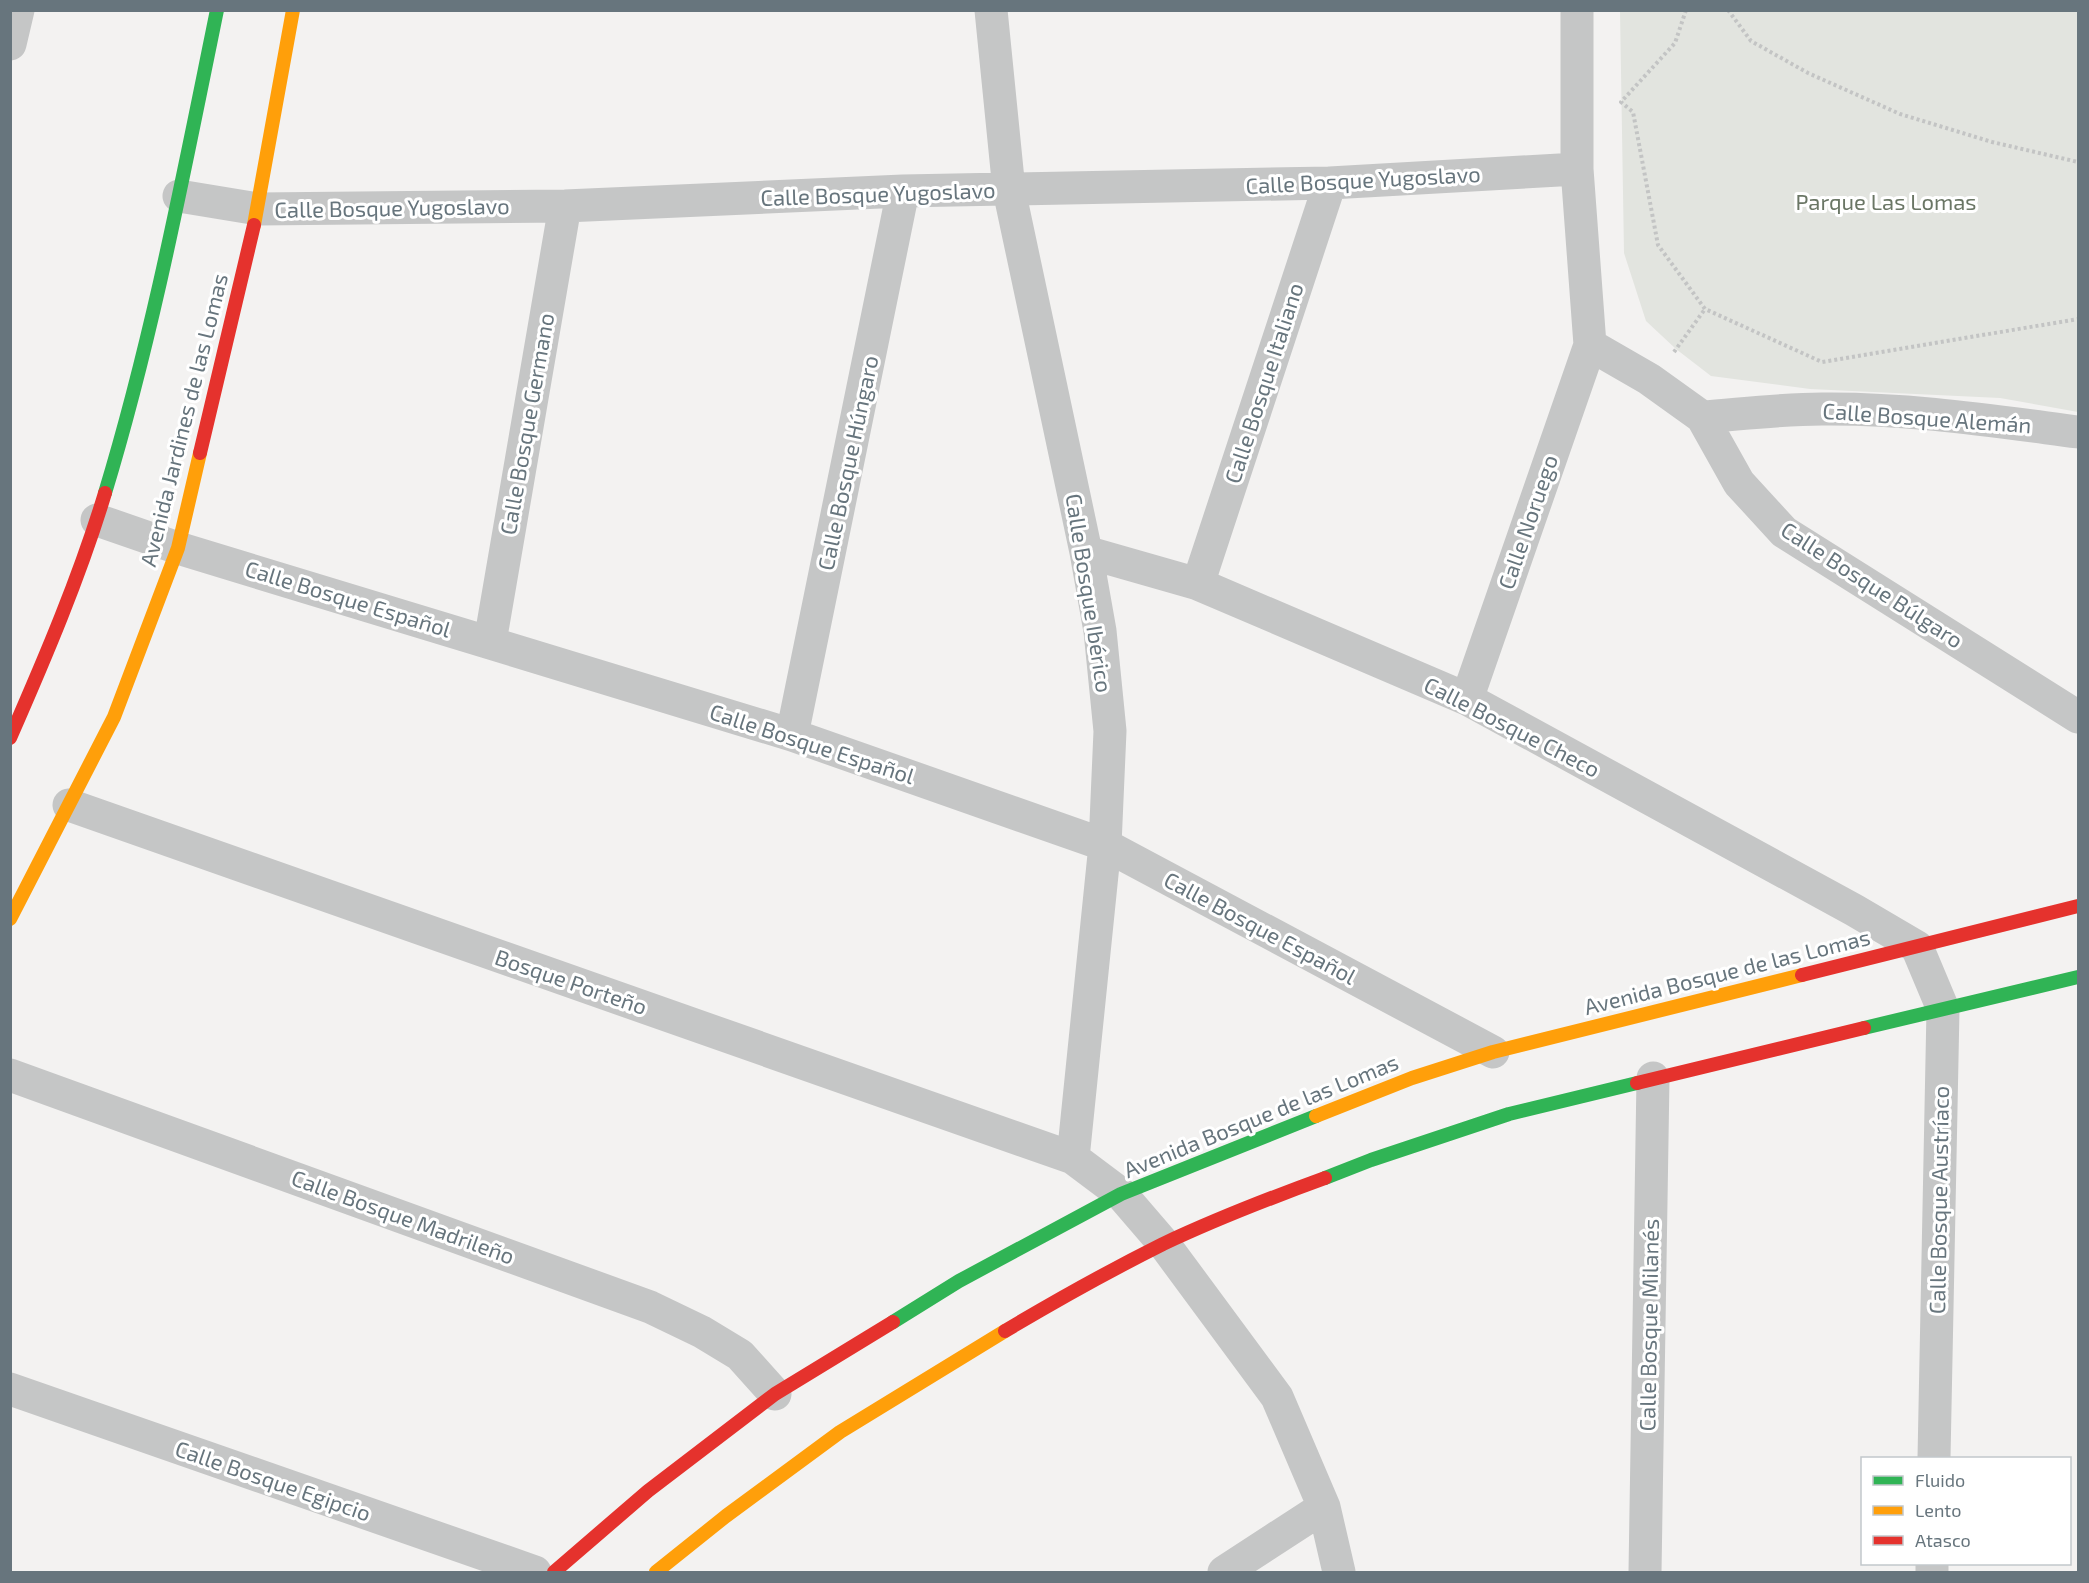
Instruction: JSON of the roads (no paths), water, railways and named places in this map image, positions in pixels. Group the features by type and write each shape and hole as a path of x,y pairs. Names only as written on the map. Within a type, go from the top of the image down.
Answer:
{"street":[{"path":"10,44 18,10"},
{"path":"10,738 45,657 97,520 125,428 179,196 217,10"},
{"name":"Avenida Jardines de las Lomas","path":"10,919 114,717 178,548 258,209 293,10"},
{"name":"Calle Bosque Ibérico","path":"991,10 1009,190 1086,552 1100,631 1110,731 1105,845 1073,1158"},
{"path":"1577,10 1577,169 1590,345 1649,379 1702,417"},
{"name":"Calle Bosque Yugoslavo","path":"179,196 258,209 565,206 903,191 1330,183 1577,169"},
{"name":"Calle Bosque Italiano","path":"1198,584 1330,183"},
{"name":"Calle Bosque Húngaro","path":"792,735 903,191"},
{"name":"Calle Bosque Germano","path":"490,642 565,206"},
{"name":"Calle Noruego","path":"1467,699 1590,345"},
{"name":"Calle Bosque Alemán","path":"1702,417 1821,409 1892,411 2079,432"},
{"name":"Calle Bosque Búlgaro","path":"1702,417 1739,483 1784,532 2079,717"},
{"name":"Calle Bosque Español","path":"97,520 178,548 792,735 1105,845 1493,1052"},
{"name":"Calle Bosque Checo","path":"1086,552 1198,584 1467,699 1917,946"},
{"name":"Bosque Porteño","path":"69,805 1073,1158"},
{"name":"Avenida Bosque de las Lomas","path":"554,1572 648,1491 775,1394 959,1281 1121,1194 1412,1078 1493,1052 2079,906"},
{"name":"Calle Bosque Austríaco","path":"1917,946 1942,1009 1934,1457"},
{"path":"656,1572 726,1516 840,1432 966,1353 1072,1291 1164,1244 1253,1205 1371,1160 1509,1114 2079,977"},
{"name":"Calle Bosque Madrileño","path":"10,1075 651,1307 702,1332 740,1355 775,1394"},
{"name":"Calle Bosque Milanés","path":"1645,1572 1653,1078"},
{"path":"1073,1158 1121,1194 1164,1244 1277,1397 1324,1507 1339,1572"},
{"name":"Calle Bosque Egipcio","path":"10,1389 535,1572"},
{"path":"1224,1572 1324,1507"}],"park label":[{"name":"Parque Las Lomas","path":"1886,202"}]}
